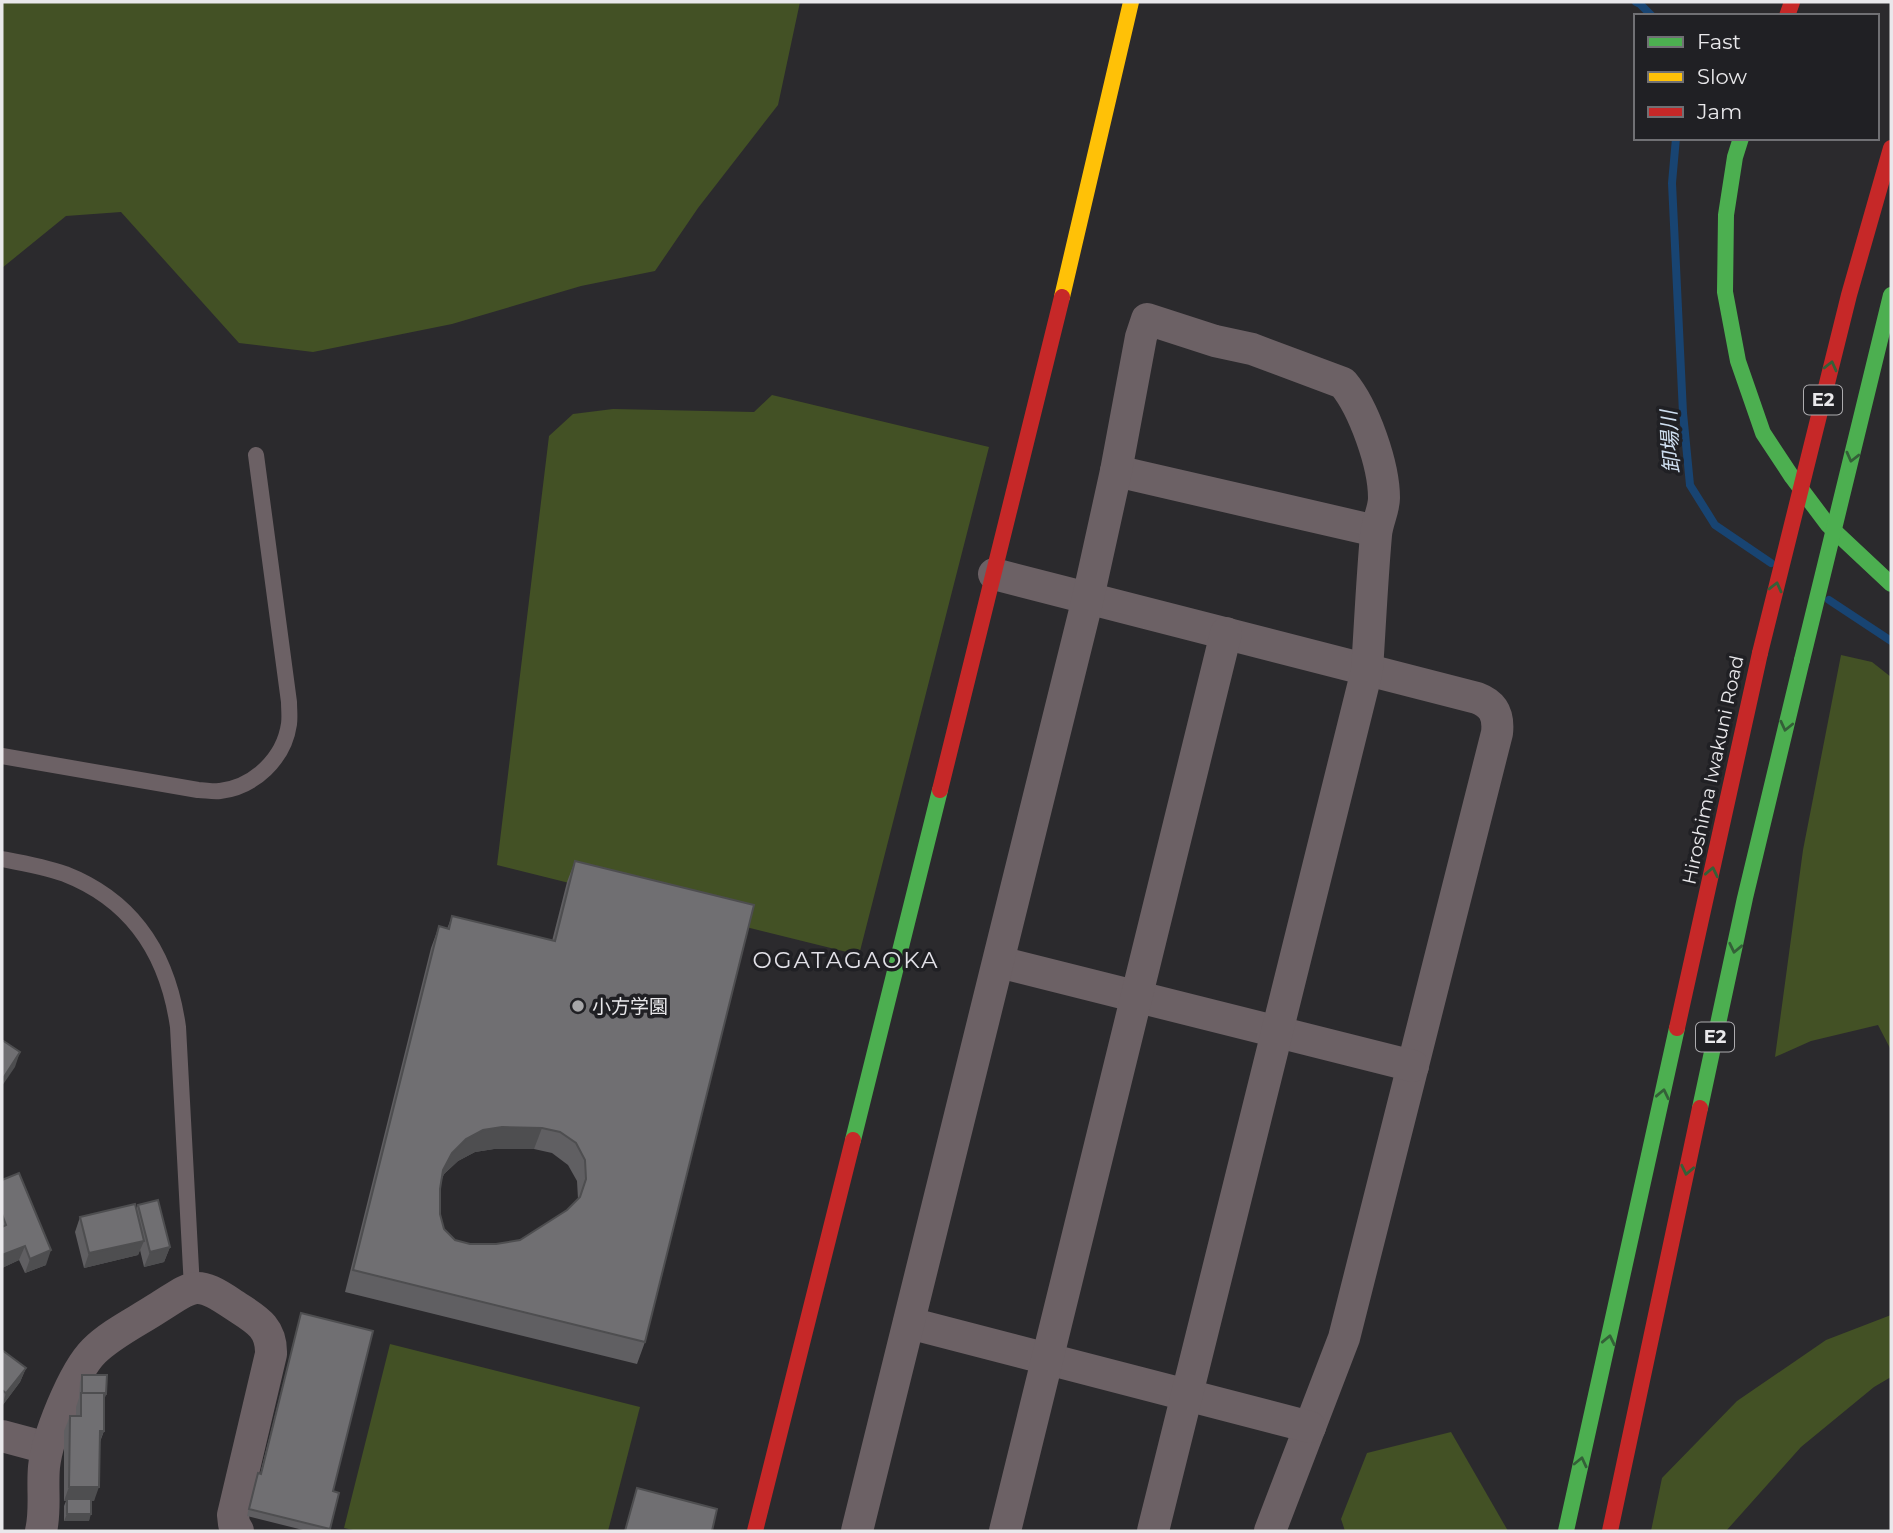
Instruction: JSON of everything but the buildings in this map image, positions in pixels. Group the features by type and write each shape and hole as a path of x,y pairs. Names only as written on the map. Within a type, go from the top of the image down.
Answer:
{"main road":[{"path":"755,1531 1045,371 1131,2"},
{"path":"1740,140 1726,215 1726,292 1738,361 1763,433 1792,477 1828,525 1891,584"},
{"name":"Hiroshima Iwakuni Road","path":"1568,1525 1760,653 1849,295 1891,148"},
{"name":"E2","path":"1610,1531 1745,898 1891,295"}],"street":[{"path":"857,1531 1088,598 1147,319 1215,341 1252,349 1343,383 1353,394 1379,463 1385,500 1376,531 1367,670 1153,1531"},
{"path":"1116,471 1376,531"},
{"path":"994,574 1482,699 1493,709 1498,723 1344,1338 1270,1531"},
{"path":"1004,1531 1226,634"},
{"path":"999,962 1413,1066"},
{"path":"41,1531 47,1448 83,1364 95,1350 110,1339 192,1288 205,1287 258,1321 267,1330 271,1342 271,1354 233,1515 238,1531"},
{"path":"909,1323 1310,1427"},
{"path":"2,1436 47,1448"}],"lane":[{"path":"2,756 198,790 219,791 239,786 258,776 273,762 284,743 289,723 289,702 256,455"},
{"path":"2,859 65,874 88,885 109,898 128,915 158,955 175,1002 178,1027 192,1288"}],"green space":[{"path":"2,2 800,2 778,105 698,208 655,271 581,286 452,324 313,352 239,343 121,212 66,216 2,268"},
{"path":"772,395 989,447 859,955 497,865 549,436 573,414 613,409 754,412"},
{"path":"1841,655 1872,662 1891,677 1891,1050 1878,1025 1811,1041 1775,1057 1803,850"},
{"path":"1891,1315 1891,1377 1874,1387 1801,1447 1726,1531 1651,1531 1662,1478 1737,1401 1826,1340"},
{"path":"390,1344 640,1407 608,1531 358,1531 344,1528"},
{"path":"1451,1432 1508,1531 1345,1531 1341,1519 1367,1453"}],"waterway":[{"name":"卸場川","path":"1636,2 1650,14"},
{"name":"卸場川","path":"1676,140 1672,183 1683,413 1690,485 1715,525 1771,563"},
{"name":"卸場川","path":"1829,600 1891,641"}],"traffic: fast":[{"path":"1740,140 1726,215 1725,292 1738,361 1763,433 1792,477 1828,525 1891,584"},
{"path":"1802,660 1891,295"},
{"path":"1700,1108 1745,898 1802,660"},
{"path":"853,1140 940,790"},
{"path":"1566,1531 1677,1028"}],"traffic: slow":[{"path":"1062,297 1131,2"}],"traffic: jam":[{"path":"1788,14 1792,2"},
{"path":"1760,653 1849,295 1891,148"},
{"path":"940,790 1062,297"},
{"path":"1677,1028 1760,653"},
{"path":"1610,1531 1700,1108"},
{"path":"755,1531 853,1140"}],"place":[{"name":"小方学園","path":"578,1006"}],"district":[{"name":"OGATAGAOKA","path":"846,960"}]}
